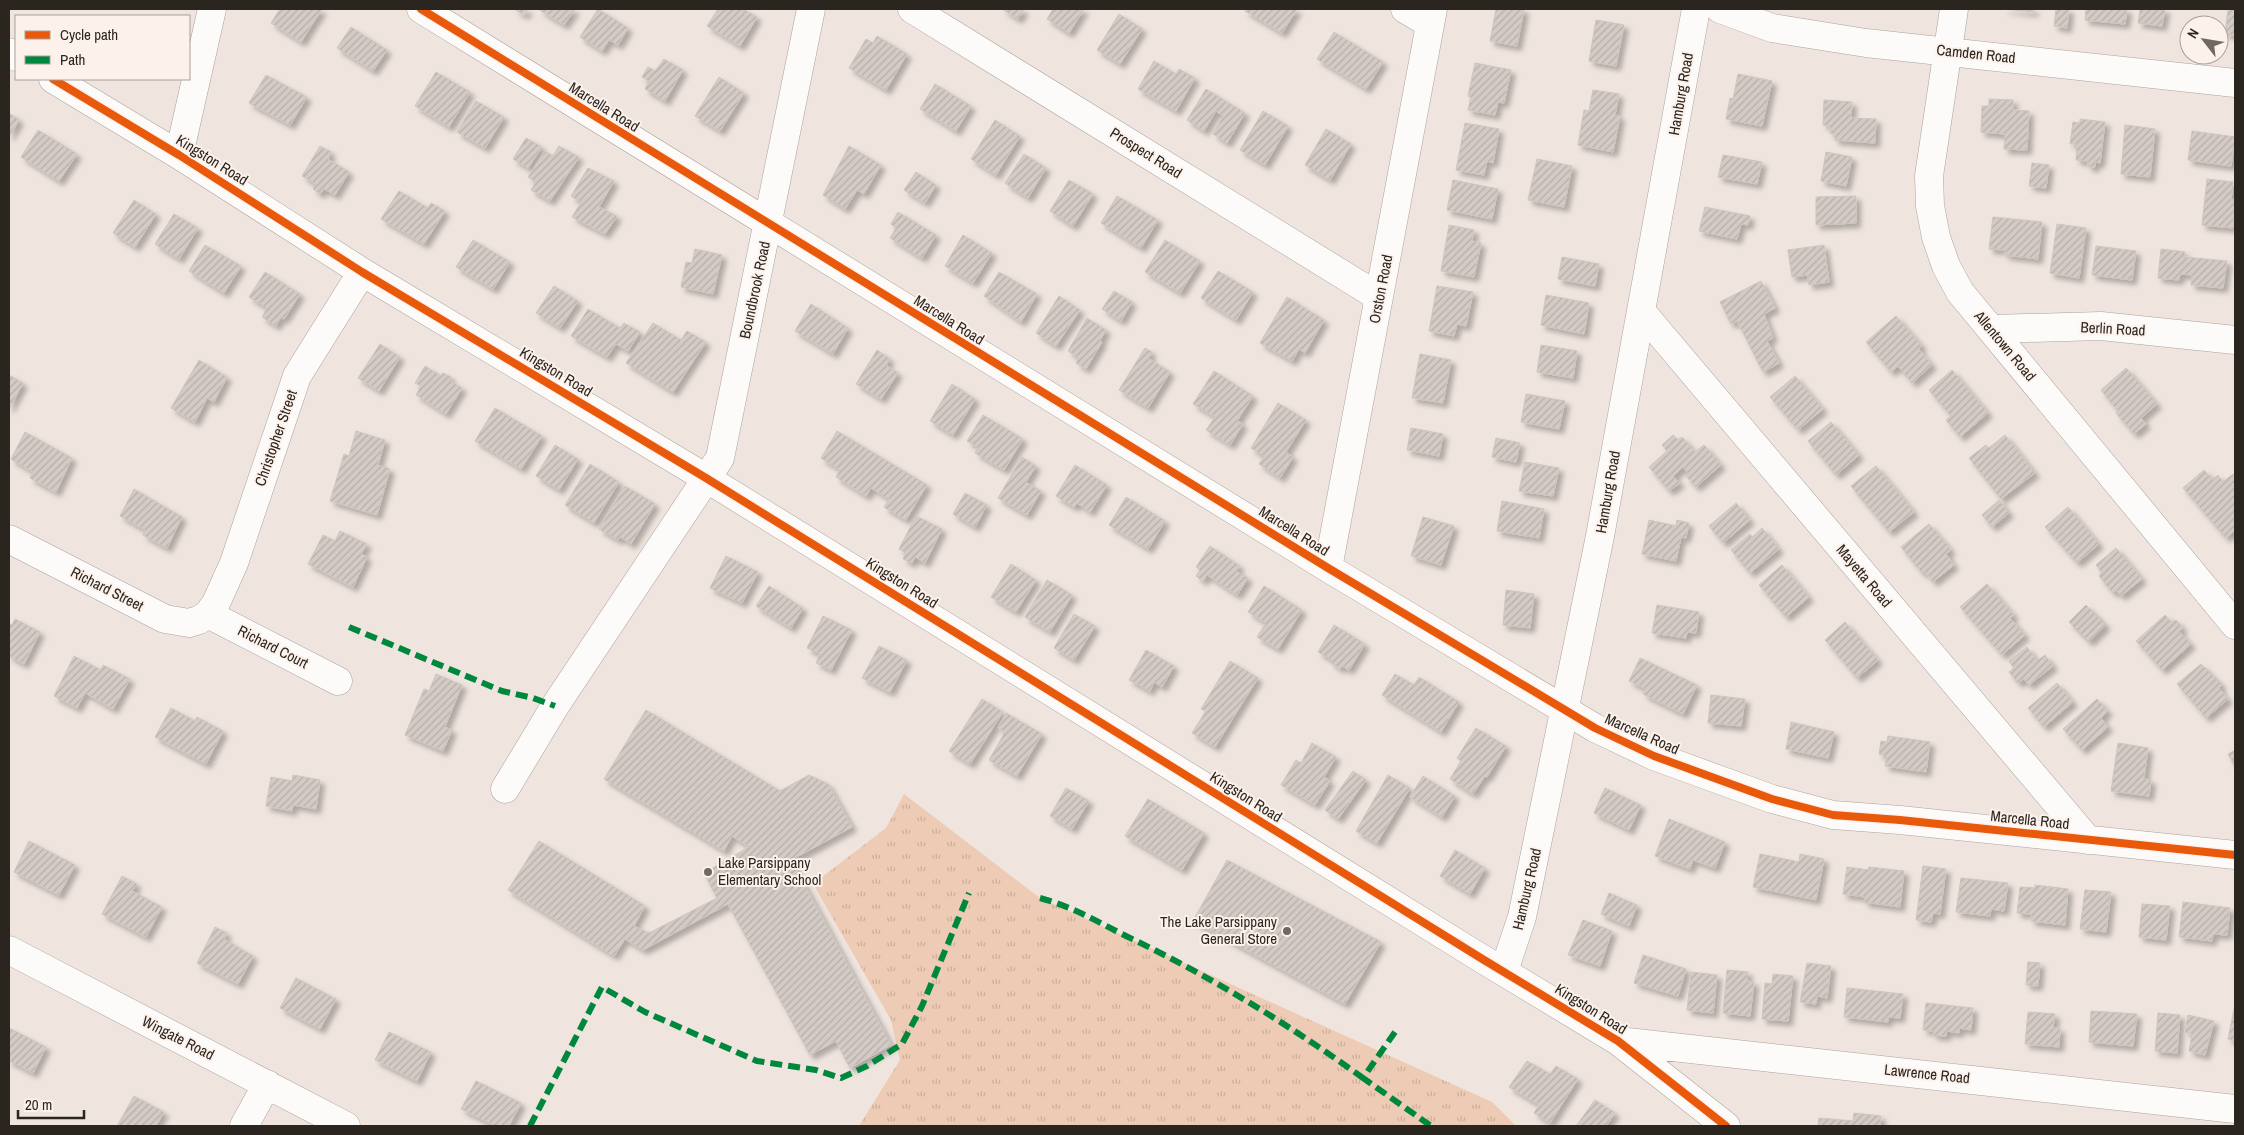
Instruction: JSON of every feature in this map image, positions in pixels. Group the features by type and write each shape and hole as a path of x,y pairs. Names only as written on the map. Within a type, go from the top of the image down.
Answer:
{"street":[{"path":"180,156 212,9"},
{"name":"Marcella Road","path":"421,9 768,225 1328,568 1595,728 1654,756 1772,799 1833,815 1900,820 2235,855"},
{"name":"Boundbrook Road","path":"505,789 554,706 720,458 811,9"},
{"name":"Prospect Road","path":"912,9 1379,297"},
{"path":"1405,9 1432,16"},
{"name":"Hamburg Road","path":"1504,972 1522,917 1600,536 1696,9"},
{"name":"Camden Road","path":"1720,9 1772,28 1866,43 2235,83"},
{"name":"Allentown Road","path":"1954,9 1946,51 1929,176 1930,206 1936,237 1946,266 1960,292 1991,330 2222,594 2235,625"},
{"name":"Orston Road","path":"1328,568 1432,16"},
{"name":"Kingston Road","path":"55,80 180,156 362,272 706,478 1618,1041 1726,1126"},
{"name":"Christopher Street","path":"208,614 216,603 234,563 297,376 362,272"},
{"name":"Mayetta Road","path":"1641,311 2088,840"},
{"name":"Berlin Road","path":"1991,330 2101,326 2235,340"},
{"name":"Richard Street","path":"9,539 165,619 189,623 208,614"},
{"name":"Richard Court","path":"208,614 338,681"},
{"name":"Wingate Road","path":"9,950 346,1126"},
{"name":"Lawrence Road","path":"1618,1041 2235,1109"},
{"path":"244,1126 267,1084"}],"green space":[{"path":"904,794 1040,898 1492,1102 1516,1126 859,1126 900,1060 891,1020 813,884 886,828"}],"building":[{"path":"280,9 322,9 301,42 271,23"},
{"path":"514,9 528,9 524,15"},
{"path":"538,9 575,9 564,25"},
{"path":"598,9 628,28 618,45 609,40 602,51 580,37"},
{"path":"718,9 743,9 757,17 740,46 707,26"},
{"path":"1002,9 1024,9 1018,19"},
{"path":"1053,9 1084,9 1069,33 1047,19"},
{"path":"1246,9 1297,9 1282,33 1245,11"},
{"path":"1496,9 1524,9 1517,46 1490,41"},
{"path":"2004,9 2034,9 2034,12"},
{"path":"2056,9 2069,9 2067,28 2054,26"},
{"path":"2086,9 2127,9 2125,24 2085,20"},
{"path":"2140,9 2165,9 2162,26 2138,23"},
{"path":"2228,9 2235,9 2235,35 2229,34 2229,15 2227,15"},
{"path":"1119,14 1142,29 1120,64 1097,50"},
{"path":"1596,20 1624,25 1616,66 1589,61"},
{"path":"351,27 387,50 373,71 337,48"},
{"path":"1334,32 1383,62 1366,89 1317,59"},
{"path":"877,36 907,54 886,90 849,68 866,39 873,43"},
{"path":"664,59 683,70 665,101 645,89 649,81 642,77 648,67 655,71"},
{"path":"1154,61 1176,74 1179,69 1195,78 1176,111 1138,89"},
{"path":"1475,63 1511,70 1504,103 1498,102 1495,115 1468,110 1471,97 1468,96"},
{"path":"436,72 470,92 449,127 415,106"},
{"path":"1738,74 1772,81 1762,126 1726,119 1730,98 1733,99"},
{"path":"266,75 307,97 290,125 249,103"},
{"path":"719,77 744,93 720,131 695,116"},
{"path":"935,84 971,106 956,131 920,109"},
{"path":"1206,89 1245,113 1227,143 1213,134 1223,116 1216,111 1204,131 1187,120"},
{"path":"1593,90 1619,94 1615,115 1620,116 1613,152 1578,145 1584,110 1589,111"},
{"path":"1989,99 2013,100 2013,110 2029,111 2027,150 2004,149 2005,134 1981,132 1982,106 1989,106"},
{"path":"1824,100 1852,102 1851,118 1876,119 1875,143 1835,140 1835,134 1830,133 1830,126 1823,125"},
{"path":"476,101 504,117 485,148 457,132"},
{"path":"1263,111 1288,126 1265,165 1240,150"},
{"path":"9,113 19,120 9,137"},
{"path":"2080,119 2105,122 2100,163 2095,162 2095,167 2088,167 2088,161 2076,160 2077,144 2070,144 2073,122 2080,123"},
{"path":"995,120 1020,136 996,175 971,159"},
{"path":"1465,123 1499,129 1493,163 1487,161 1484,175 1456,170"},
{"path":"2125,125 2155,129 2150,177 2121,174"},
{"path":"1326,129 1351,144 1330,180 1305,165"},
{"path":"38,130 77,154 59,181 21,157"},
{"path":"2192,131 2235,137 2231,166 2188,160"},
{"path":"526,138 542,147 528,168 513,159"},
{"path":"320,146 331,152 328,159 349,172 335,195 324,189 320,194 313,189 316,184 302,176"},
{"path":"559,146 579,157 550,201 531,190 536,182 528,177 545,151 553,156"},
{"path":"849,146 881,165 864,194 857,190 845,209 823,195"},
{"path":"1826,152 1852,157 1846,186 1821,181"},
{"path":"1024,154 1046,168 1028,198 1005,183"},
{"path":"1723,155 1762,162 1757,184 1718,177"},
{"path":"1537,159 1572,166 1564,207 1528,200"},
{"path":"2032,163 2049,165 2046,188 2029,186"},
{"path":"588,168 614,181 599,207 617,216 605,234 572,217 581,202 571,196"},
{"path":"916,172 936,185 925,203 904,190"},
{"path":"2207,179 2233,182 2231,200 2235,200 2233,228 2202,225"},
{"path":"1069,180 1093,194 1073,226 1050,211"},
{"path":"1453,180 1498,189 1492,219 1447,210"},
{"path":"399,191 428,208 431,203 445,211 424,244 381,219"},
{"path":"1117,196 1158,220 1141,248 1101,223"},
{"path":"1856,196 1856,223 1816,225 1816,197"},
{"path":"134,200 156,214 135,247 113,233"},
{"path":"1705,207 1750,216 1748,225 1741,224 1737,239 1699,231"},
{"path":"898,212 936,235 922,258 890,238 896,228 891,224"},
{"path":"174,214 198,228 179,259 155,244"},
{"path":"1993,217 2042,222 2038,259 2005,255 2005,250 1989,249"},
{"path":"2057,224 2086,228 2079,278 2050,273"},
{"path":"1449,225 1474,230 1472,241 1481,243 1474,277 1441,271"},
{"path":"963,235 992,253 973,283 945,266"},
{"path":"473,240 510,262 493,289 456,267"},
{"path":"1165,240 1200,261 1180,293 1145,272"},
{"path":"205,245 241,266 224,293 189,271"},
{"path":"1824,245 1829,282 1809,285 1808,275 1792,277 1788,250"},
{"path":"2096,246 2136,251 2132,280 2092,275"},
{"path":"695,249 722,255 713,294 681,287 686,262 692,263"},
{"path":"2161,249 2185,252 2184,257 2227,261 2223,288 2191,285 2192,275 2180,274 2179,280 2158,278"},
{"path":"1562,257 1599,264 1595,286 1558,279"},
{"path":"1218,271 1253,292 1236,320 1201,298"},
{"path":"265,272 300,294 284,319 281,317 276,326 262,317 267,308 249,297"},
{"path":"999,272 1037,294 1021,322 984,296"},
{"path":"1761,281 1775,308 1764,314 1773,338 1767,341 1779,363 1763,372 1737,321 1731,324 1720,302"},
{"path":"554,286 578,301 560,328 536,313"},
{"path":"1437,286 1473,292 1466,326 1457,324 1454,336 1429,331"},
{"path":"1114,291 1132,302 1121,321 1102,309"},
{"path":"1546,295 1589,303 1584,334 1541,325"},
{"path":"1059,296 1080,310 1056,346 1036,333"},
{"path":"1287,297 1324,320 1305,353 1299,349 1292,361 1260,343"},
{"path":"811,304 848,328 833,354 795,331"},
{"path":"588,309 620,328 624,323 640,332 628,351 616,344 607,357 571,336"},
{"path":"1896,316 1922,346 1919,349 1932,365 1912,383 1898,366 1891,372 1866,342"},
{"path":"1087,318 1106,330 1100,341 1102,342 1086,369 1076,363 1079,358 1068,351"},
{"path":"653,323 681,340 687,331 706,342 673,392 626,363"},
{"path":"380,344 400,357 379,391 358,378"},
{"path":"1541,345 1577,351 1573,378 1537,372"},
{"path":"1145,348 1152,352 1148,358 1170,372 1148,408 1119,390"},
{"path":"877,350 890,359 886,365 898,373 881,399 856,384"},
{"path":"1420,354 1451,360 1443,403 1412,398"},
{"path":"199,360 227,377 214,402 207,398 195,422 171,408"},
{"path":"425,366 441,376 443,373 451,377 449,380 462,388 446,414 416,395 421,386 415,383"},
{"path":"2126,368 2157,404 2141,418 2146,424 2134,434 2116,413 2118,411 2101,390"},
{"path":"1952,370 1988,413 1960,437 1946,420 1951,416 1929,390"},
{"path":"1214,371 1253,396 1237,421 1243,424 1230,445 1206,430 1215,417 1193,404"},
{"path":"9,375 23,383 9,409"},
{"path":"1795,376 1823,409 1798,430 1770,397"},
{"path":"952,384 975,399 953,435 930,421"},
{"path":"1526,394 1565,401 1559,429 1521,422"},
{"path":"1278,403 1306,420 1286,452 1293,457 1280,478 1259,464 1264,456 1251,448"},
{"path":"495,408 542,436 521,469 475,441"},
{"path":"983,415 1023,439 1004,470 975,453 978,447 967,441"},
{"path":"1831,422 1859,455 1836,475 1808,441"},
{"path":"1411,428 1443,434 1439,456 1407,450"},
{"path":"356,431 385,440 378,465 390,469 377,515 330,501 344,454 349,456"},
{"path":"837,431 927,485 906,520 884,507 889,499 871,488 866,496 836,477 840,470 821,458"},
{"path":"25,432 72,458 56,492 30,478 33,472 11,459"},
{"path":"1673,435 1678,440 1682,437 1695,452 1704,445 1721,465 1696,487 1686,476 1689,474 1683,467 1673,476 1680,483 1669,491 1649,467 1667,451 1662,445"},
{"path":"2005,435 2035,473 2001,499 1969,458 1986,445 1989,448"},
{"path":"1496,438 1520,443 1516,462 1492,457"},
{"path":"555,445 578,459 559,490 536,476"},
{"path":"1022,457 1036,466 1026,482 1041,491 1027,515 998,498"},
{"path":"1525,462 1559,468 1553,496 1519,491"},
{"path":"590,464 619,482 594,523 565,505"},
{"path":"1075,465 1107,485 1090,512 1077,503 1074,507 1056,496"},
{"path":"1876,466 1914,512 1889,532 1851,486"},
{"path":"2204,470 2212,480 2218,475 2223,482 2233,474 2235,476 2235,530 2226,538 2183,488"},
{"path":"625,486 655,504 631,544 620,537 618,540 599,529"},
{"path":"134,489 182,517 167,548 143,535 145,530 120,516"},
{"path":"965,493 987,505 975,527 953,514"},
{"path":"1126,497 1165,521 1148,549 1109,525"},
{"path":"1999,500 2009,513 1992,527 1982,515"},
{"path":"1502,501 1544,509 1539,538 1497,531"},
{"path":"1736,503 1750,520 1723,543 1709,526"},
{"path":"2068,507 2099,544 2077,563 2045,527"},
{"path":"916,516 942,529 925,563 915,557 912,563 903,559 906,553 899,549"},
{"path":"1423,517 1454,526 1441,565 1411,556"},
{"path":"1649,520 1676,526 1677,520 1689,523 1686,538 1681,537 1676,561 1642,554"},
{"path":"1929,524 1951,550 1946,554 1954,565 1933,582 1924,571 1922,573 1901,547"},
{"path":"1762,528 1779,549 1750,573 1731,550 1750,534 1752,537"},
{"path":"340,531 367,544 361,554 367,557 353,587 308,564 323,535 335,541"},
{"path":"1210,546 1240,566 1236,571 1248,578 1237,595 1207,575 1203,581 1196,576 1200,570 1196,567"},
{"path":"2116,548 2142,579 2121,596 2116,590 2113,593 2099,576 2102,573 2096,565"},
{"path":"726,556 758,572 742,603 710,588"},
{"path":"1011,564 1036,580 1016,612 991,597"},
{"path":"1782,565 1809,597 1786,617 1759,585"},
{"path":"1047,580 1072,595 1050,632 1025,617"},
{"path":"1987,584 2014,615 2010,618 2025,635 2002,655 1960,607"},
{"path":"769,586 803,608 791,628 756,606"},
{"path":"1264,586 1302,610 1278,649 1257,637 1266,623 1248,612"},
{"path":"1506,590 1534,594 1530,628 1503,625"},
{"path":"1657,605 1699,612 1696,633 1687,632 1686,638 1652,633"},
{"path":"2086,605 2106,625 2089,642 2069,622"},
{"path":"1074,614 1095,626 1074,660 1054,648"},
{"path":"2165,615 2172,623 2176,620 2183,628 2179,631 2191,644 2162,670 2136,641"},
{"path":"823,616 852,630 831,670 816,663 820,654 807,648"},
{"path":"15,619 40,632 24,664 9,656 9,624 12,625"},
{"path":"1845,622 1878,660 1857,678 1825,640"},
{"path":"1334,625 1365,644 1349,670 1342,666 1340,669 1330,662 1332,660 1318,652"},
{"path":"879,646 907,660 890,692 862,678"},
{"path":"2027,647 2037,661 2045,655 2053,666 2029,685 2024,679 2018,683 2009,672 2014,668 2009,661"},
{"path":"1146,650 1174,666 1162,687 1154,682 1150,691 1129,680"},
{"path":"74,656 101,670 103,665 130,679 113,709 85,693 77,708 54,696"},
{"path":"1640,658 1697,685 1683,714 1643,694 1646,689 1629,681"},
{"path":"1230,661 1258,678 1215,747 1192,733 1206,711 1201,709"},
{"path":"2201,664 2222,685 2219,688 2228,699 2206,718 2177,684"},
{"path":"436,674 462,685 445,727 452,730 443,751 405,735 424,689 429,691"},
{"path":"1395,674 1414,685 1419,677 1459,702 1441,732 1382,695"},
{"path":"2057,683 2073,702 2044,727 2028,708"},
{"path":"1711,695 1745,699 1741,726 1708,723"},
{"path":"982,699 1003,712 970,764 949,751"},
{"path":"2097,699 2108,711 2101,718 2108,727 2082,750 2063,729"},
{"path":"171,708 195,721 197,717 223,731 206,764 155,737"},
{"name":"Lake Parsippany Elementary School","path":"646,710 780,791 809,775 828,784 852,827 791,860 891,1045 850,1068 836,1041 810,1055 728,904 643,950 625,939 614,956 508,890 539,841 645,906 634,926 649,933 717,898 704,873 749,847 732,836 724,851 604,779"},
{"path":"1006,713 1042,734 1017,776 989,760 1005,732 998,728"},
{"path":"1791,722 1834,732 1828,758 1786,749"},
{"path":"1476,728 1506,746 1487,777 1485,776 1473,794 1450,779 1461,761 1457,758"},
{"path":"1888,736 1930,742 1926,772 1885,766 1887,756 1879,754 1881,741 1887,742"},
{"path":"1312,743 1336,757 1324,777 1330,781 1315,805 1281,785 1296,760 1301,763"},
{"path":"2118,743 2148,748 2144,779 2151,780 2149,796 2111,791"},
{"path":"2235,750 2235,767 2228,754"},
{"path":"1353,771 1366,780 1338,819 1325,810"},
{"path":"293,775 320,780 316,809 293,805 292,811 266,806 271,777 292,781"},
{"path":"1388,775 1410,788 1377,843 1356,831"},
{"path":"1423,776 1455,796 1442,817 1410,797"},
{"path":"1066,788 1089,801 1072,829 1050,816"},
{"path":"1605,788 1641,805 1629,830 1594,813"},
{"path":"1148,799 1204,833 1182,870 1125,836"},
{"path":"1669,819 1725,842 1715,868 1693,860 1690,869 1655,856"},
{"path":"29,841 75,865 59,895 14,872"},
{"path":"1455,850 1485,868 1470,894 1440,876"},
{"path":"1760,854 1799,862 1800,854 1824,859 1816,900 1753,887"},
{"name":"The Lake Parsippany General Store","path":"1227,860 1381,942 1345,1004 1193,921"},
{"path":"1923,866 1946,869 1940,914 1933,913 1931,922 1916,920"},
{"path":"1847,867 1868,870 1869,867 1904,871 1900,907 1864,902 1865,897 1843,894"},
{"path":"122,876 137,884 132,891 162,907 146,937 102,914"},
{"path":"1961,878 2008,883 2004,911 1991,909 1990,916 1956,912"},
{"path":"2035,885 2068,889 2065,925 2031,921 2031,914 2017,913 2020,887 2035,888"},
{"path":"2085,890 2111,892 2106,932 2080,929"},
{"path":"1609,893 1637,905 1629,926 1601,914"},
{"path":"2183,902 2230,908 2227,935 2213,934 2212,941 2179,937"},
{"path":"2142,904 2170,906 2166,940 2139,937"},
{"path":"1583,920 1612,931 1600,966 1568,955"},
{"path":"215,927 227,933 224,939 253,956 238,984 197,963"},
{"path":"1643,955 1686,969 1678,996 1634,983"},
{"path":"2028,962 2040,963 2038,986 2026,985"},
{"path":"1807,963 1831,966 1827,998 1817,996 1816,1004 1800,1002"},
{"path":"1727,970 1748,972 1747,981 1754,982 1750,1016 1723,1013"},
{"path":"1691,972 1717,975 1713,1013 1687,1010"},
{"path":"1773,974 1793,976 1788,1021 1762,1019 1765,983 1772,984"},
{"path":"296,978 336,999 320,1029 280,1008"},
{"path":"1847,988 1903,994 1900,1018 1888,1017 1888,1022 1844,1017"},
{"path":"1926,1003 1973,1008 1971,1030 1959,1028 1959,1033 1947,1031 1946,1036 1933,1035 1934,1031 1923,1030"},
{"path":"2235,1004 2235,1041 2228,1039"},
{"path":"2091,1011 2137,1014 2133,1046 2089,1042"},
{"path":"2028,1012 2055,1014 2053,1028 2060,1028 2059,1047 2025,1044"},
{"path":"2158,1013 2180,1015 2177,1053 2155,1051"},
{"path":"2188,1015 2214,1021 2205,1055 2189,1051 2192,1034 2185,1032"},
{"path":"9,1028 46,1047 33,1073 10,1061 9,1063"},
{"path":"389,1032 431,1052 417,1081 375,1060"},
{"path":"1527,1061 1550,1074 1556,1066 1578,1079 1550,1123 1534,1113 1539,1105 1509,1087"},
{"path":"476,1081 521,1103 509,1126 496,1126 461,1109"},
{"path":"134,1096 164,1112 156,1126 117,1126"},
{"path":"1595,1100 1615,1113 1606,1126 1576,1126"},
{"path":"1854,1113 1881,1116 1880,1126 1818,1126 1819,1118 1853,1121"}],"marked path":[{"path":"349,627 502,691 533,698 555,706"},
{"path":"530,1126 602,987 645,1012 757,1061 816,1070 841,1078 867,1066 902,1044 922,1006 969,893"},
{"path":"1040,898 1084,915 1188,967 1277,1020 1363,1078"},
{"path":"1395,1032 1363,1078 1431,1126"}],"cycle path":[{"path":"421,9 1328,568 1595,728 1654,756 1772,799 1833,815 1900,820 2235,855"},
{"path":"55,80 179,155 362,272 706,478 1618,1041 1726,1126"}],"place":[{"name":"Lake Parsippany Elementary School","path":"708,872"},
{"name":"The Lake Parsippany General Store","path":"1287,931"}]}
